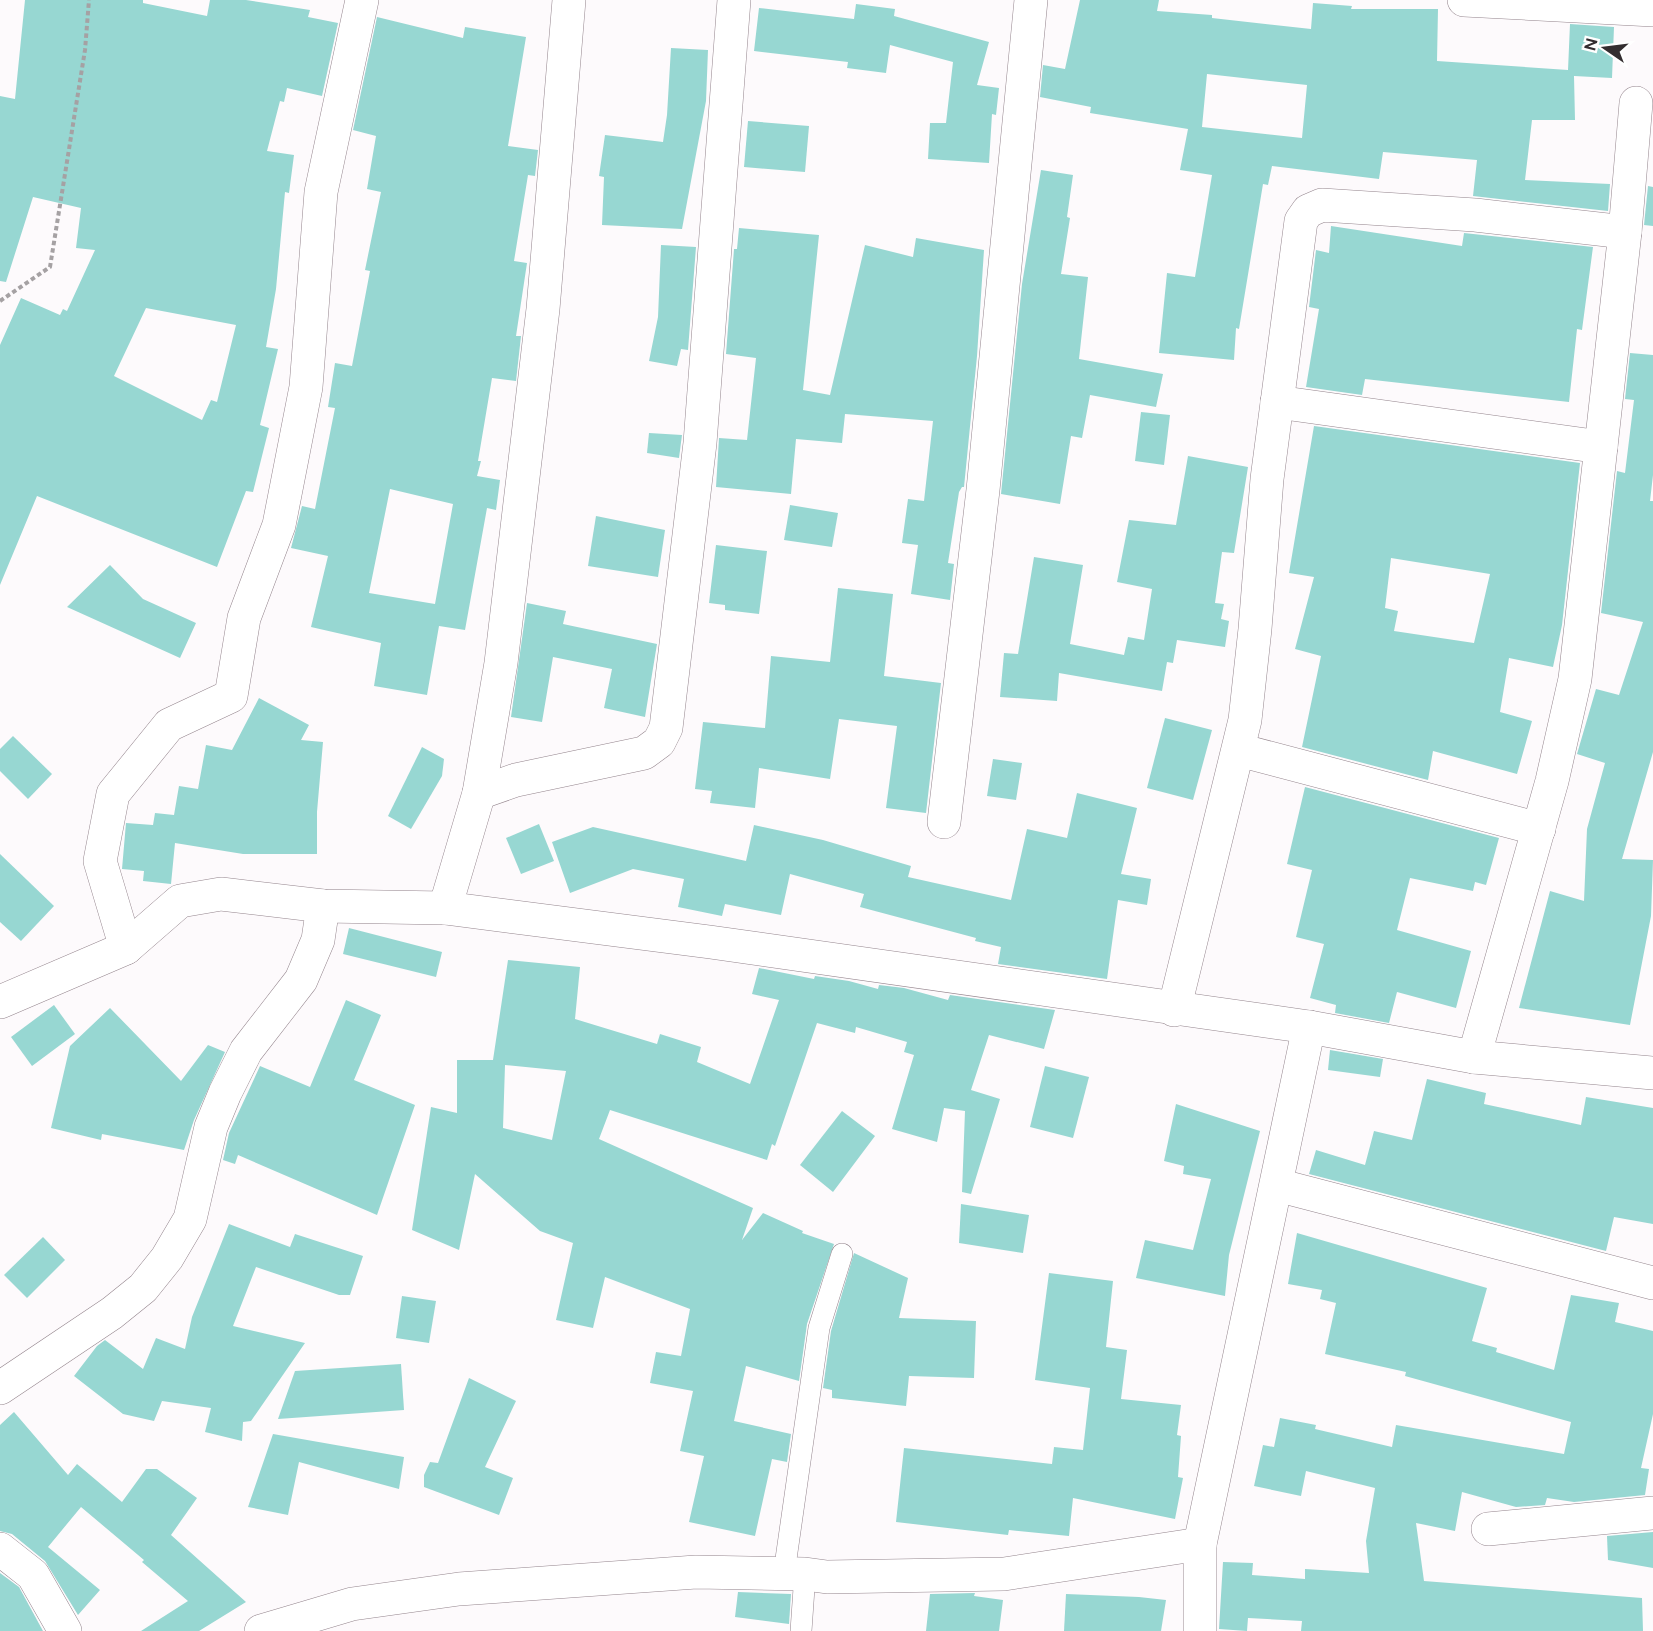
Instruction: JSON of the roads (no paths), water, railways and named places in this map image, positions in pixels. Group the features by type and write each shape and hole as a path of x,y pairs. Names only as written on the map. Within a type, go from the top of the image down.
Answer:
{"street":[{"path":"126,948 100,861 113,794 169,725 231,696 244,618 279,525 303,398 321,192 362,0"},
{"path":"445,908 479,793 501,663 540,333 569,0"},
{"path":"479,793 516,780 644,753 659,742 666,728 700,443 734,0"},
{"path":"945,822 983,490 1030,0"},
{"path":"1464,0 1653,10"},
{"path":"1474,1057 1539,829 1575,679 1625,232 1635,103"},
{"path":"1174,1010 1239,750 1255,629 1267,479 1276,402 1301,221 1308,211 1322,205 1475,215 1625,232"},
{"path":"1276,402 1601,447"},
{"path":"1239,750 1539,829"},
{"path":"0,1002 126,948 180,901 221,894 323,906 445,908 710,942 1174,1010 1309,1027 1474,1057 1653,1073"},
{"path":"0,1388 112,1313 143,1288 167,1258 190,1219 211,1127 225,1093 246,1051 301,980 318,940 323,906"},
{"path":"1200,1631 1200,1544 1309,1027"},
{"path":"1277,1185 1653,1283"},
{"path":"1488,1530 1653,1513"},
{"path":"261,1631 352,1604 459,1589 696,1572 795,1573 827,1577 1004,1574 1200,1544"},
{"path":"0,1549 33,1575 65,1631"}],"lane":[{"path":"801,1631 795,1573 819,1328 842,1254"}]}
